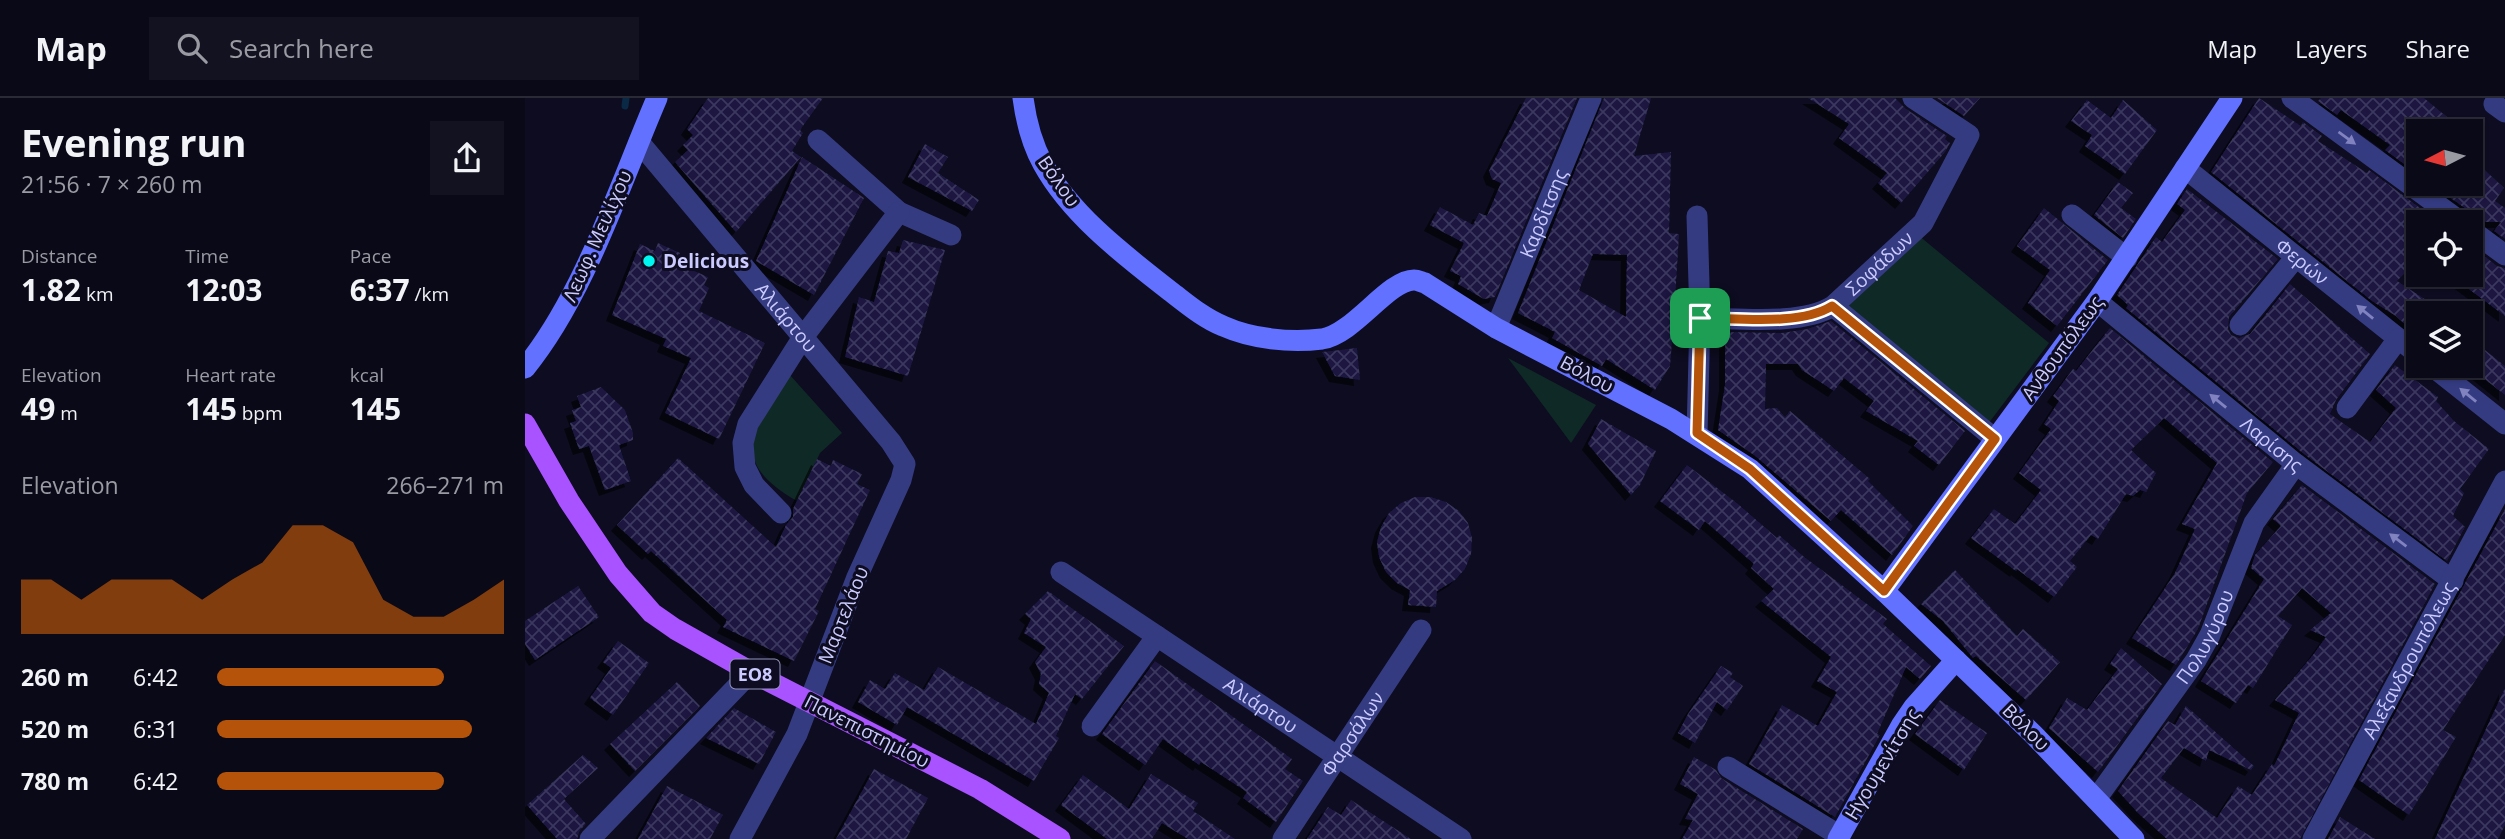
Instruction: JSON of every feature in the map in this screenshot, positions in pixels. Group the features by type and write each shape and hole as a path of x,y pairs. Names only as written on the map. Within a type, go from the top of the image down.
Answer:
{"main road":[{"name":"Πανεπιστημίου","path":"525,424 586,527 618,574 641,602 675,629 751,672 959,778 1060,839"}],"street":[{"name":"Λεωφ. Μειλίχου","path":"525,368 547,341 589,259 657,98"},
{"name":"Βόλου","path":"1023,98 1027,121 1040,156 1072,202 1101,233 1153,278 1201,314 1224,327 1248,335 1291,341 1325,339 1353,323 1401,284 1414,280 1425,283 1496,328 1697,433 1750,469 1884,591 2033,734 2134,839"},
{"name":"Καρδίτσης","path":"1496,328 1591,98"},
{"name":"Σοφάδων","path":"1700,318 1782,318 1813,314 1832,306 1923,223 1969,135 1913,98"},
{"name":"Ανθουπόλεως","path":"1884,591 2097,301 2232,98"},
{"path":"2292,98 2445,210"},
{"path":"818,140 899,212 951,235"},
{"name":"Αλιάρτου","path":"639,142 891,442 905,464"},
{"name":"Φερών","path":"2185,168 2406,345"},
{"path":"781,513 760,492 750,477 743,458 743,443 750,419 803,337 899,212"},
{"path":"2072,215 2127,258"},
{"path":"1697,216 1700,318 1697,433"},
{"path":"2483,239 2505,255"},
{"path":"2241,325 2296,257"},
{"name":"Λαρίσης","path":"2097,301 2296,464 2453,581"},
{"path":"1832,306 1995,439"},
{"path":"2347,408 2398,339"},
{"path":"2447,378 2505,424"},
{"name":"Μαρτελάου","path":"740,839 797,734 857,577 901,480 905,464"},
{"name":"Πολυγύρου","path":"2096,799 2196,660 2210,635 2254,523 2296,464"},
{"name":"Αλεξανδρουπόλεως","path":"2312,839 2505,481"},
{"name":"Αλιάρτου","path":"1061,572 1461,839"},
{"name":"Φαρσάλων","path":"1283,839 1421,630"},
{"path":"1092,726 1157,636"},
{"name":"Ηγουμενίτσης","path":"1839,838 1901,726 1914,707 1956,660"},
{"path":"590,839 751,672"},
{"path":"1728,767 1839,838"}],"green space":[{"path":"1918,235 2049,343 1988,424 1845,306"},
{"path":"1508,358 1596,405 1571,443"},
{"path":"789,374 842,433 820,453 797,501 774,486 760,471 754,457 753,442 766,411"}],"building":[{"path":"708,98 823,98 800,130 803,133 792,151 801,157 736,232 675,162 688,150 683,145 693,135 687,129"},
{"path":"1526,98 1577,98 1495,297 1484,299 1458,284 1461,276 1450,271 1464,243 1430,225 1440,207 1473,225 1479,213 1487,216 1501,183 1492,179 1489,171"},
{"path":"1604,98 1651,98 1634,156 1671,152 1669,233 1679,234 1670,366 1655,390 1606,359 1602,366 1552,338 1555,332 1518,313","holes":["1593,254 1627,255 1626,317 1579,290"]},
{"path":"1808,98 1895,98 1906,109 1947,136 1945,139 1950,143 1901,203 1878,183 1887,173 1839,138 1849,124"},
{"path":"1937,98 1980,98 1964,116"},
{"path":"2259,98 2301,126 2303,122 2322,136 2318,141 2367,173 2369,170 2423,210 2406,210 2406,272 2397,281 2428,301 2406,301 2406,325 2211,172"},
{"path":"2321,98 2424,98 2449,119 2406,119 2406,165 2385,150 2390,145 2341,110 2337,115 2318,101"},
{"path":"2087,100 2111,118 2123,100 2157,130 2125,174 2085,146 2092,135 2071,121"},
{"path":"925,144 948,157 938,173 979,200 972,211 908,177"},
{"path":"802,157 864,198 814,295 756,261"},
{"path":"2483,168 2504,188 2495,201 2505,208 2505,239 2494,231 2501,222 2483,222 2483,210 2468,210 2448,196 2483,196"},
{"path":"2118,182 2133,193 2121,208 2136,219 2123,238 2094,215"},
{"path":"2187,189 2278,259 2229,317 2228,329 2231,335 2239,338 2250,334 2290,284 2370,354 2336,400 2330,414 2370,442 2396,408 2376,390 2395,365 2406,373 2406,378 2412,378 2438,397 2436,401 2454,421 2489,449 2460,489 2464,493 2453,516 2465,527 2447,561 2304,454 2126,308 2128,305 2117,295 2156,237 2162,242 2185,210 2177,204"},
{"path":"2044,208 2108,260 2057,326 2028,303 2050,270 2017,246"},
{"path":"903,240 945,250 908,376 845,357 859,297 874,302 888,251 899,253"},
{"path":"658,243 680,253 676,263 708,277 704,285 709,288 699,311 765,343 719,439 665,413 691,358 663,346 666,339 612,315 640,244 655,251"},
{"path":"2483,255 2497,266 2505,268 2505,316 2466,287 2483,287"},
{"path":"1831,321 1965,431 1939,465 1914,446 1918,441 1866,411 1874,401 1844,378 1834,391 1802,370 1798,364 1766,364 1765,409 1777,408 1785,417 1790,411 1870,479 1868,481 1913,526 1892,555 1841,510 1831,521 1754,455 1718,430 1725,385 1725,332 1782,333"},
{"path":"2110,328 2273,462 2247,493 2198,629 2176,665 2132,638 2175,573 2195,529 2182,524 2217,463 2164,418 2131,450 2156,473 2146,492 2140,490 2133,496 2126,494 2098,539 2091,535 2070,561 2077,567 2054,597 1971,538 1994,509 2015,524 2041,490 2019,473 2051,429 2044,424 2059,401 2053,396"},
{"path":"1357,348 1360,380 1335,376 1322,352"},
{"path":"2483,349 2505,366 2505,395 2483,378"},
{"path":"601,387 625,410 633,433 633,440 619,445 631,481 605,490 589,446 579,449 570,423 576,421 572,410 581,407 577,396"},
{"path":"1601,419 1656,451 1640,485 1631,495 1588,444"},
{"path":"678,458 776,547 786,525 793,517 793,509 817,459 831,466 833,460 862,474 857,484 870,490 815,609 819,611 794,661 723,627 727,620 651,551 648,554 617,525"},
{"path":"1687,465 1777,538 1779,535 1887,619 1883,624 1931,666 1920,679 1906,667 1877,734 1880,735 1835,817 1749,764 1782,705 1818,726 1837,692 1817,681 1831,657 1761,601 1774,589 1751,568 1754,564 1705,521 1699,530 1660,501"},
{"path":"2302,485 2435,584 2300,839 2167,839 2118,791 2168,721 2175,725 2186,706 2254,766 2251,770 2209,750 2206,761 2184,748 2161,778 2217,818 2238,786 2252,795 2272,764 2274,766 2299,713 2275,700 2326,637 2310,630 2331,613 2302,588 2278,616 2292,625 2253,688 2248,685 2236,703 2201,681 2264,579 2251,568 2255,555 2281,526 2273,519"},
{"path":"1415,497 1431,497 1446,502 1459,511 1468,523 1472,538 1471,554 1465,569 1455,580 1437,591 1436,607 1408,605 1410,590 1397,583 1386,572 1379,557 1377,542 1389,513 1401,503"},
{"path":"2505,509 2505,635 2443,730 2456,737 2409,815 2359,780"},
{"path":"1955,570 2017,636 2023,629 2060,662 2026,700 1976,656 1973,658 1943,621 1921,604"},
{"path":"578,586 599,617 535,660 525,644 525,621"},
{"path":"1048,591 1124,646 1082,699 1075,694 1056,736 1059,738 1034,781 907,707 897,725 858,702 870,680 885,689 895,673 924,690 938,667 1036,724 1049,693 1039,684 1041,674 1035,662 1046,647 1024,633 1031,619 1025,614"},
{"path":"618,641 649,663 613,715 590,698 611,668 603,662"},
{"path":"2121,648 2162,684 2098,772 2049,728 2067,698 2087,710 2118,669 2110,664"},
{"path":"1155,661 1292,759 1285,769 1303,781 1276,822 1243,798 1247,792 1201,762 1199,765 1163,739 1145,765 1102,734"},
{"path":"1721,666 1733,673 1730,677 1743,686 1727,710 1717,702 1695,743 1678,733"},
{"path":"677,682 700,706 635,771 610,744"},
{"path":"2505,688 2505,825 2498,839 2435,839"},
{"path":"1940,700 1987,733 1964,770 1915,734"},
{"path":"734,708 776,732 759,764 706,738"},
{"path":"583,755 598,768 564,799 586,824 577,839 557,839 527,805"},
{"path":"1694,757 1716,770 1721,778 1803,829 1797,839 1682,839 1693,820 1685,819 1698,794 1680,784"},
{"path":"874,769 928,798 906,839 836,839"},
{"path":"1151,774 1198,803 1193,811 1235,839 1188,839 1162,823 1152,839 1107,839 1061,805 1083,775 1129,809"},
{"path":"667,786 723,815 710,839 638,839"},
{"path":"1351,800 1411,839 1307,839 1328,807 1341,815"},
{"path":"2340,817 2375,839 2328,839"}],"waterway":[{"path":"625,106 626,98"}],"place":[{"name":"Delicious","path":"649,261"}],"route":[{"path":"1832,306 1995,439 1884,591 1750,469 1697,433 1700,318 1782,318 1813,314 1832,306"}]}
